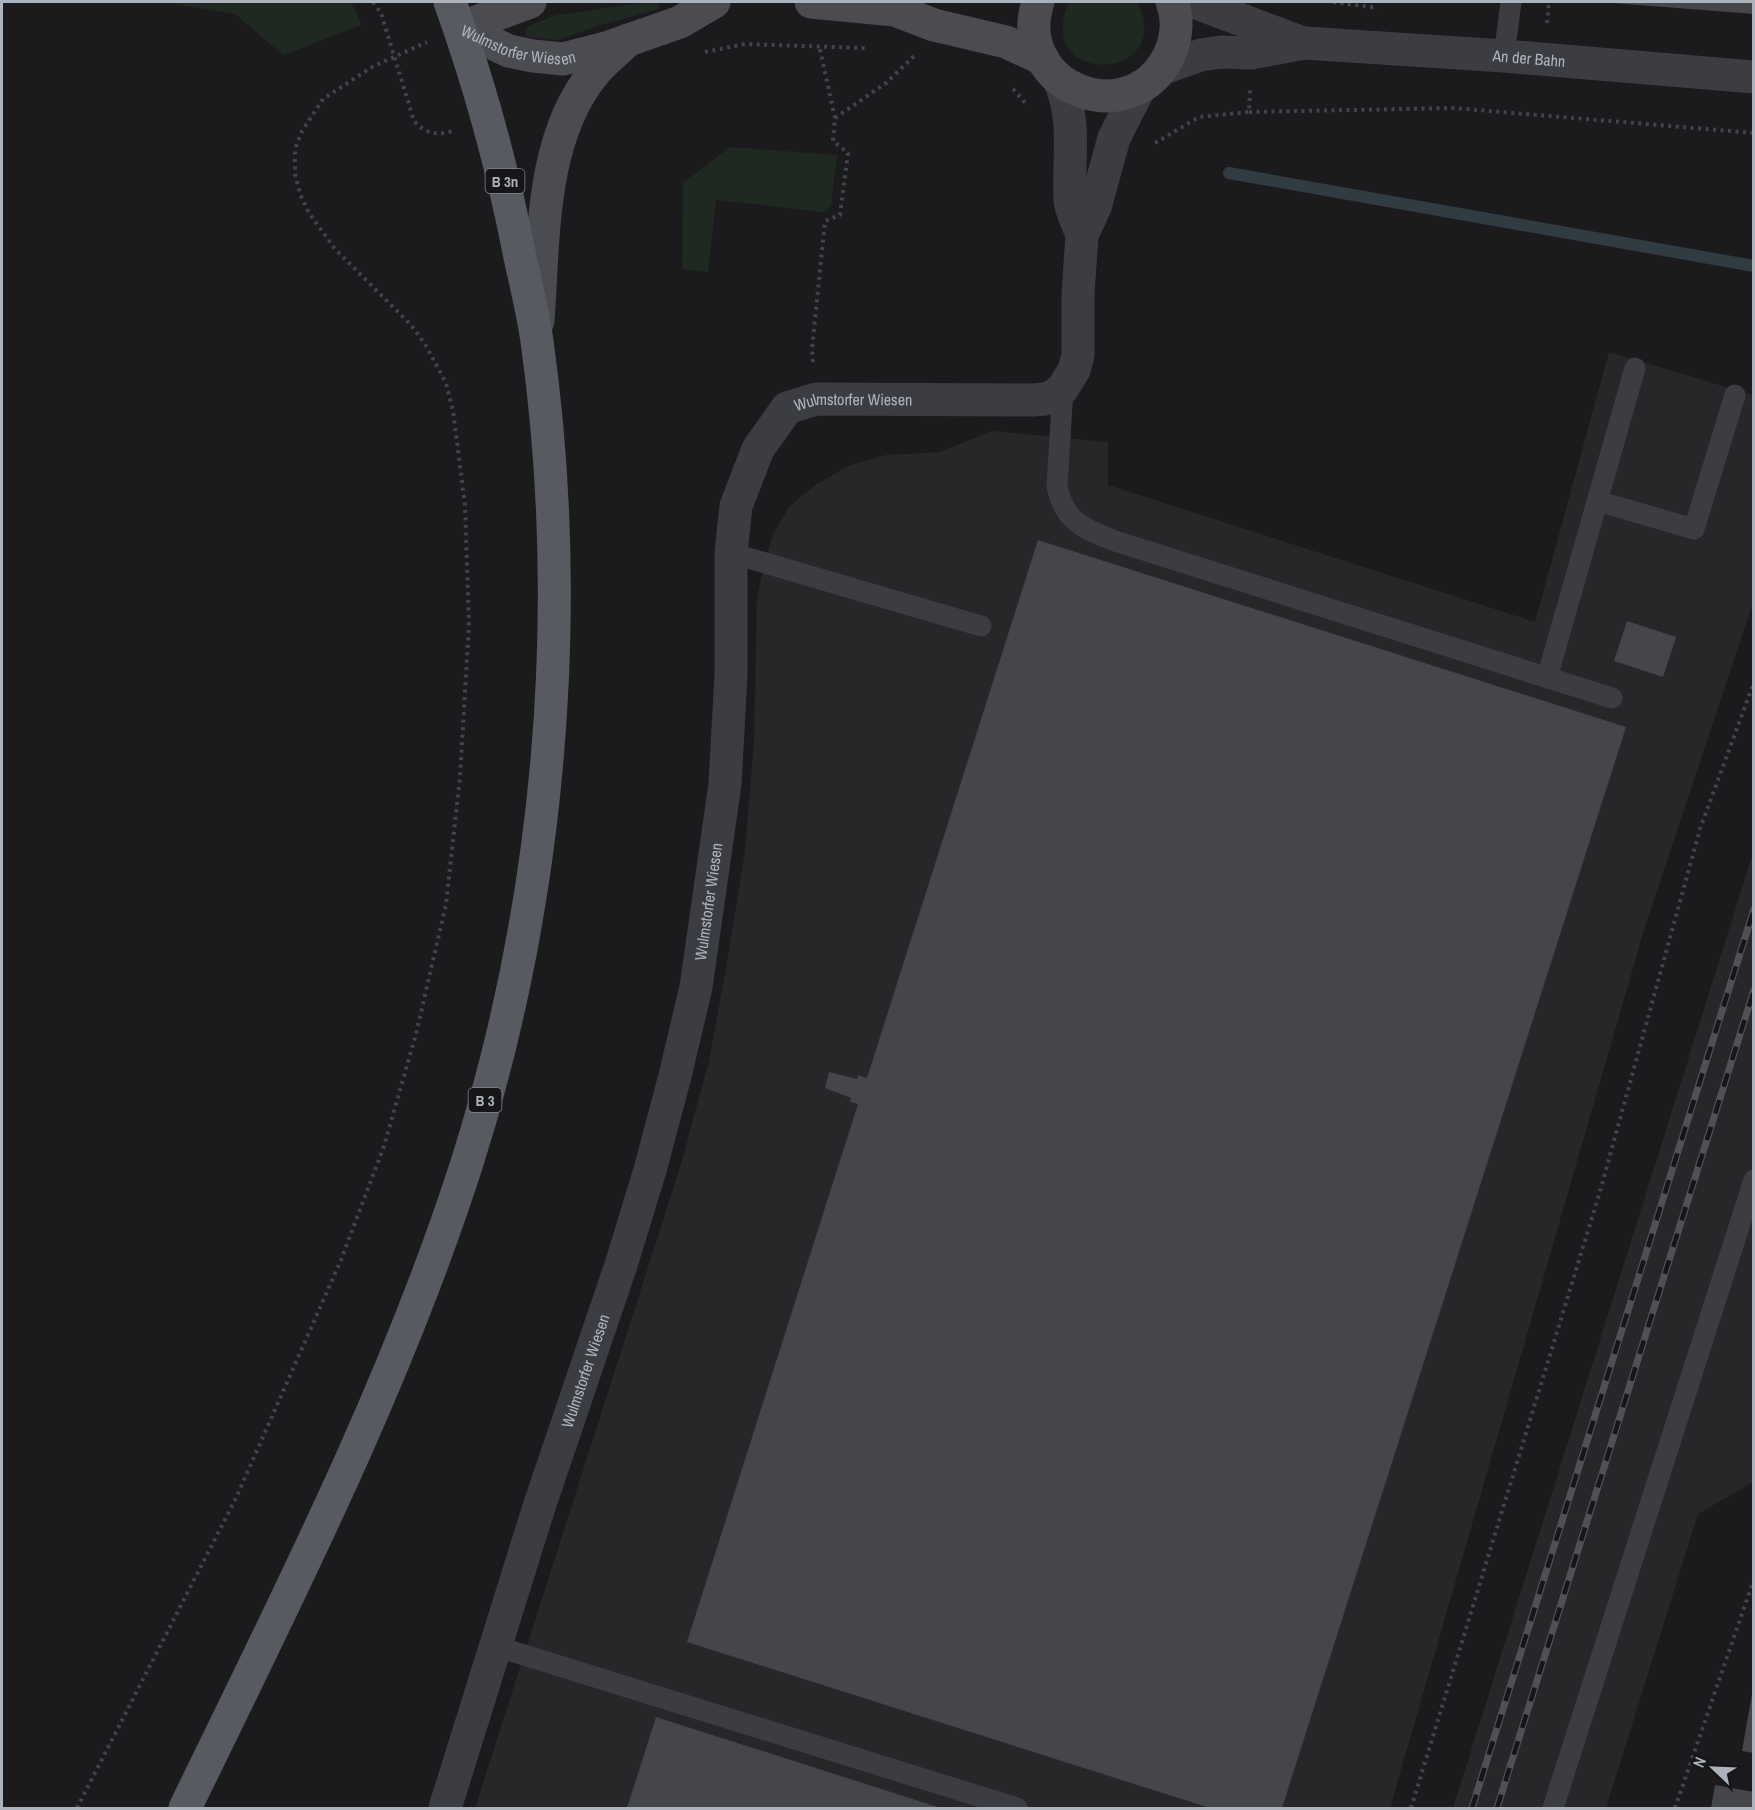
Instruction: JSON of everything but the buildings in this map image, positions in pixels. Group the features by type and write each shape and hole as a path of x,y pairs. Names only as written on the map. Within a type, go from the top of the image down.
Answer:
{"main road":[{"name":"B 3n","path":"455,15 488,118 507,190 536,338"},
{"name":"B 3","path":"185,1809 364,1434 409,1322 465,1166 503,1037 536,865 549,751 552,676 551,493 536,338"}],"street":[{"name":"Wulmstorfer Wiesen","path":"455,15 530,2"},
{"name":"Wulmstorfer Wiesen","path":"455,15 509,51 563,59 680,22 714,2"},
{"path":"811,2 895,10 934,25 1006,42 1051,69 1076,90 1095,96 1116,95 1151,78"},
{"path":"895,10 930,2"},
{"path":"1038,2 1034,27 1037,47 1066,96 1070,117 1070,202 1082,235"},
{"path":"1063,388 1074,370 1078,355 1078,294 1082,235 1095,207 1114,138 1173,45 1176,19 1172,2"},
{"name":"An der Bahn","path":"1194,2 1305,43"},
{"path":"536,338 553,156 568,116 580,94 594,73 628,40"},
{"name":"An der Bahn","path":"1151,78 1177,62 1201,55 1221,52 1251,53 1305,43 1504,56 1754,77"},
{"name":"Wulmstorfer Wiesen","path":"445,1809 495,1646 650,1170 696,987 725,784 731,675 732,553 736,506 758,449 787,408 816,399 1032,400 1045,399 1063,388"}],"lane":[{"path":"1504,56 1511,2"},
{"path":"1547,678 1635,368"},
{"path":"1063,388 1057,486 1059,498 1065,509 1072,520 1081,526 1115,541 1612,698"},
{"path":"1597,501 1694,529 1735,395"},
{"path":"732,553 981,626"},
{"path":"1553,1809 1754,1180"},
{"path":"495,1646 1017,1809"}],"path":[{"path":"1547,30 1549,2"},
{"path":"77,1809 236,1498 341,1260 387,1134 416,1034 446,904 460,777 469,625 465,504 453,411 446,383 425,344 411,325 335,249 309,213 300,194 295,174 295,149 302,131 323,99 455,15"},
{"path":"702,53 745,44 819,45 835,118 833,141 848,153 840,215 825,220 812,349 816,399"},
{"path":"835,118 886,83 920,51"},
{"path":"1249,112 1454,108 1754,133"},
{"path":"1411,1809 1599,1195 1700,829 1754,682"},
{"path":"1675,1809 1754,1579"}],"shaded area":[{"path":"164,2 351,2 362,25 283,55 235,14"},
{"path":"659,2 659,9 597,26 558,40 527,37 526,27 557,15"},
{"path":"1069,2 1137,2 1144,29 1138,48 1123,60 1104,65 1085,61 1069,50 1063,30"},
{"path":"730,147 837,155 831,206 824,212 716,200 708,272 682,269 683,183"},
{"path":"1609,352 1753,395 1753,602 1644,930 1390,1808 475,1808 681,1164 709,1061 745,851 754,743 757,597 773,534 790,506 817,484 848,466 886,455 939,452 992,431 1108,442 1108,485 1535,622"},
{"path":"1753,853 1753,1482 1698,1514 1606,1808 1453,1808"}],"waterway":[{"path":"1229,173 1754,266"}],"railway":[{"path":"1472,1808 1754,909"},
{"path":"1497,1808 1754,990"}]}
